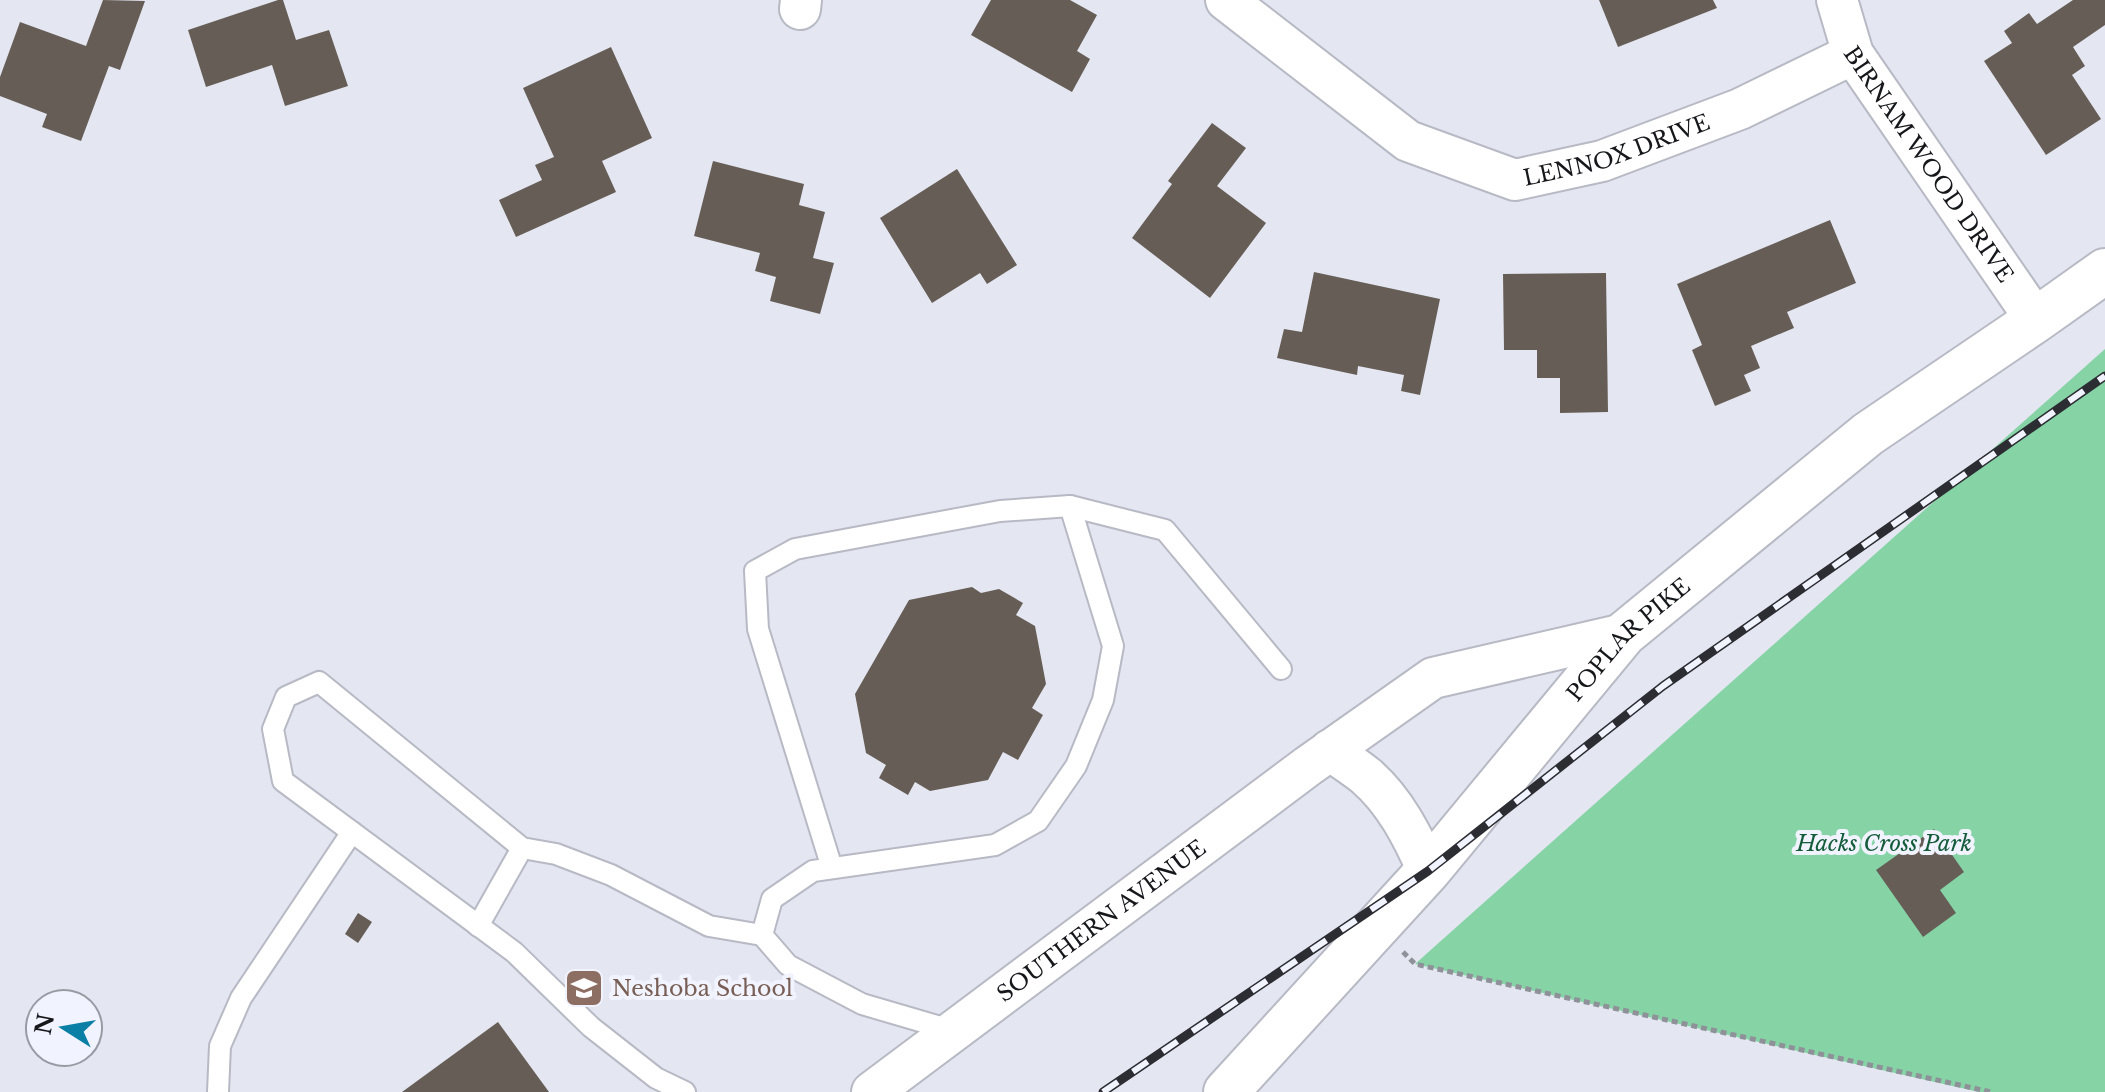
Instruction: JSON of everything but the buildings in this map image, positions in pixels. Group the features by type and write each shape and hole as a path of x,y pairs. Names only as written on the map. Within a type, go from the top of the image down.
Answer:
{"main road":[{"name":"POPLAR PIKE","path":"1226,1092 1428,871 1624,634 1868,434 2105,271"}],"street":[{"name":"LENNOX DRIVE","path":"1226,0 1408,141 1515,180 1602,161 1740,109 1853,54"},
{"name":"BIRNAM WOOD DRIVE","path":"1837,0 1853,54 2036,320"},
{"name":"SOUTHERN AVENUE","path":"872,1092 1330,750 1433,678 1624,634"},
{"path":"1330,750 1368,778 1395,809 1413,836 1428,871"}],"lane":[{"path":"762,935 772,899 813,871 995,845 1038,821 1076,766 1103,700 1113,646 1070,506"},
{"path":"832,868 758,629 755,571 795,549 1000,511 1070,506 1165,530 1281,669"},
{"path":"685,1092 656,1078 591,1027 514,952 283,781 273,729 286,697 319,682 522,848 556,854 611,875 709,926 762,935 788,965 862,1004 954,1031"},
{"path":"218,1092 220,1046 241,998 352,832"},
{"path":"478,926 522,848"}],"path":[{"path":"1376,927 1415,964 1991,1092"}],"green space":[{"name":"Hacks Cross Park","path":"2105,349 2105,1092 1979,1092 1415,964"}],"railway":[{"path":"1103,1092 1428,871 1663,686 2105,376"}],"place":[{"name":"Neshoba School","path":"584,988"}]}
